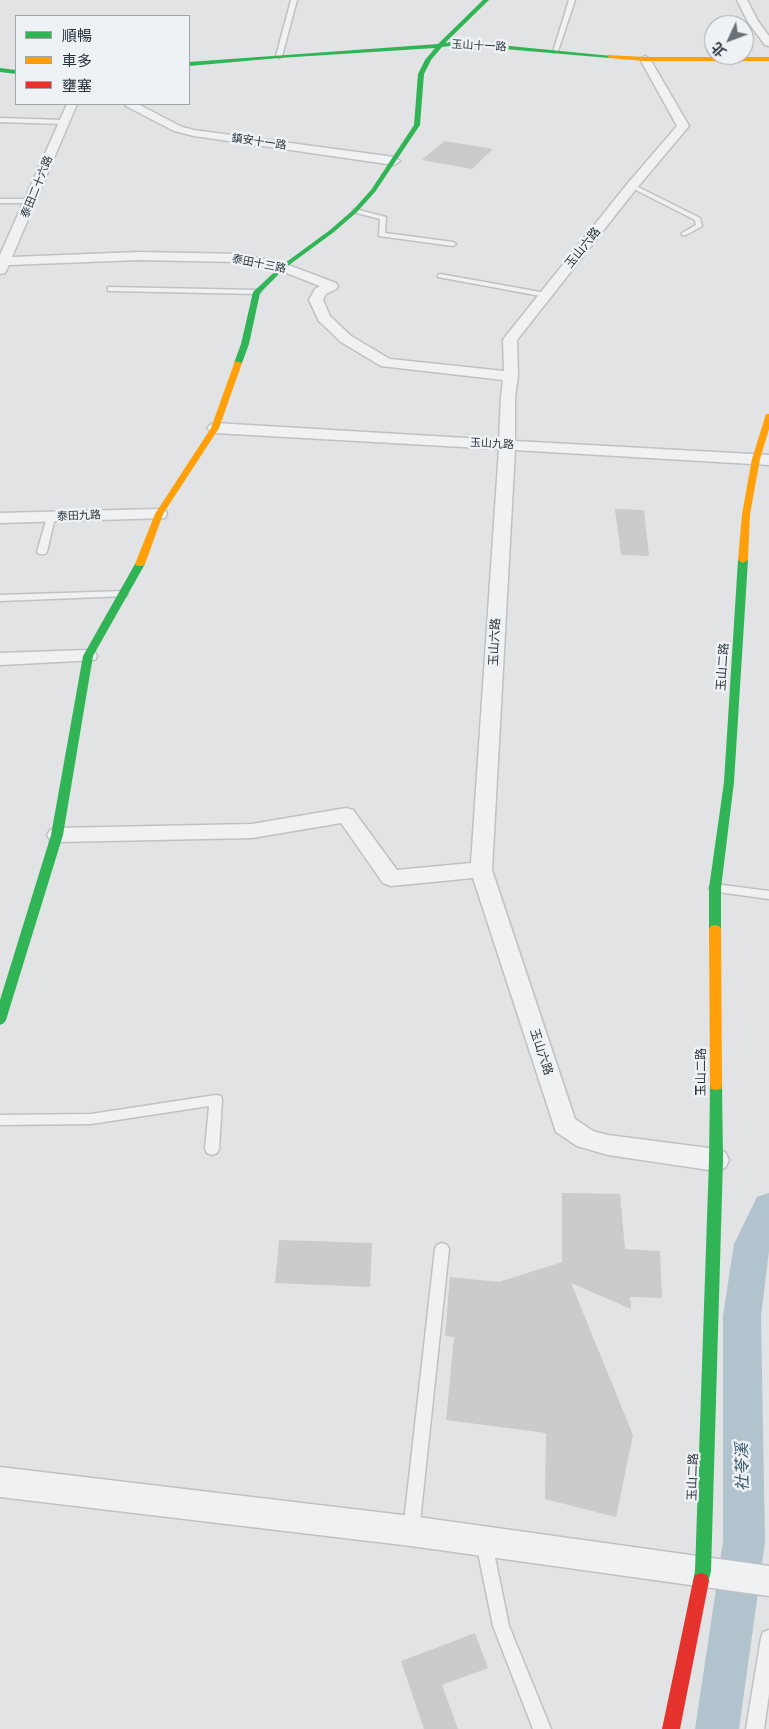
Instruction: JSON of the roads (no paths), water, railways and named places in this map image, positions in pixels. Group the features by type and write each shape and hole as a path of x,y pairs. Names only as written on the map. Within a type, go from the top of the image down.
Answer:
{"street":[{"path":"0,1020 6,974 57,835 88,656 141,562 159,514 215,428 245,344 257,292 283,267 332,231 355,211 373,191 417,125 421,74 428,60 441,44 486,0"},
{"path":"742,0 752,22 769,43"},
{"name":"玉山十一路","path":"190,64 279,56 420,48 458,43 645,59 769,59"},
{"name":"玉山六路","path":"645,59 683,126 632,186 510,340 511,376 508,397 507,445 481,870 565,1125 586,1139 608,1145 716,1160"},
{"path":"0,70 15,72"},
{"name":"泰田二十六路","path":"2,264 72,105"},
{"name":"鎮安十一路","path":"132,105 178,129 394,161"},
{"name":"泰田十三路","path":"2,264 139,256 240,258 283,267 331,286 320,292 316,300 324,318 346,339 386,363 511,376"},
{"name":"玉山二路","path":"671,1729 704,1571 716,1160 715,888 729,782 746,514 762,460 769,416"},
{"name":"玉山九路","path":"215,428 762,460"},
{"name":"泰田九路","path":"0,518 159,514"},
{"path":"0,659 88,656"},
{"path":"57,835 252,831 346,815 390,878 481,870"},
{"path":"0,1482 484,1540 769,1581"}],"lane":[{"path":"279,56 294,0"},
{"path":"555,51 572,0"},
{"path":"0,120 63,122"},
{"path":"632,186 698,220 699,226 684,234"},
{"path":"0,201 31,201"},
{"path":"355,211 384,218 382,235 453,244"},
{"path":"440,276 546,294"},
{"path":"111,288 257,292"},
{"path":"42,552 51,517"},
{"path":"0,598 124,594"},
{"path":"715,888 769,895"},
{"path":"0,1120 91,1119 216,1100 212,1149"},
{"path":"411,1531 442,1249"},
{"path":"484,1540 501,1626 542,1729"},
{"path":"755,1729 769,1638"}],"waterway":[{"name":"社苓溪","path":"717,1729 744,1542 742,1316 752,1244 769,1208"}]}
